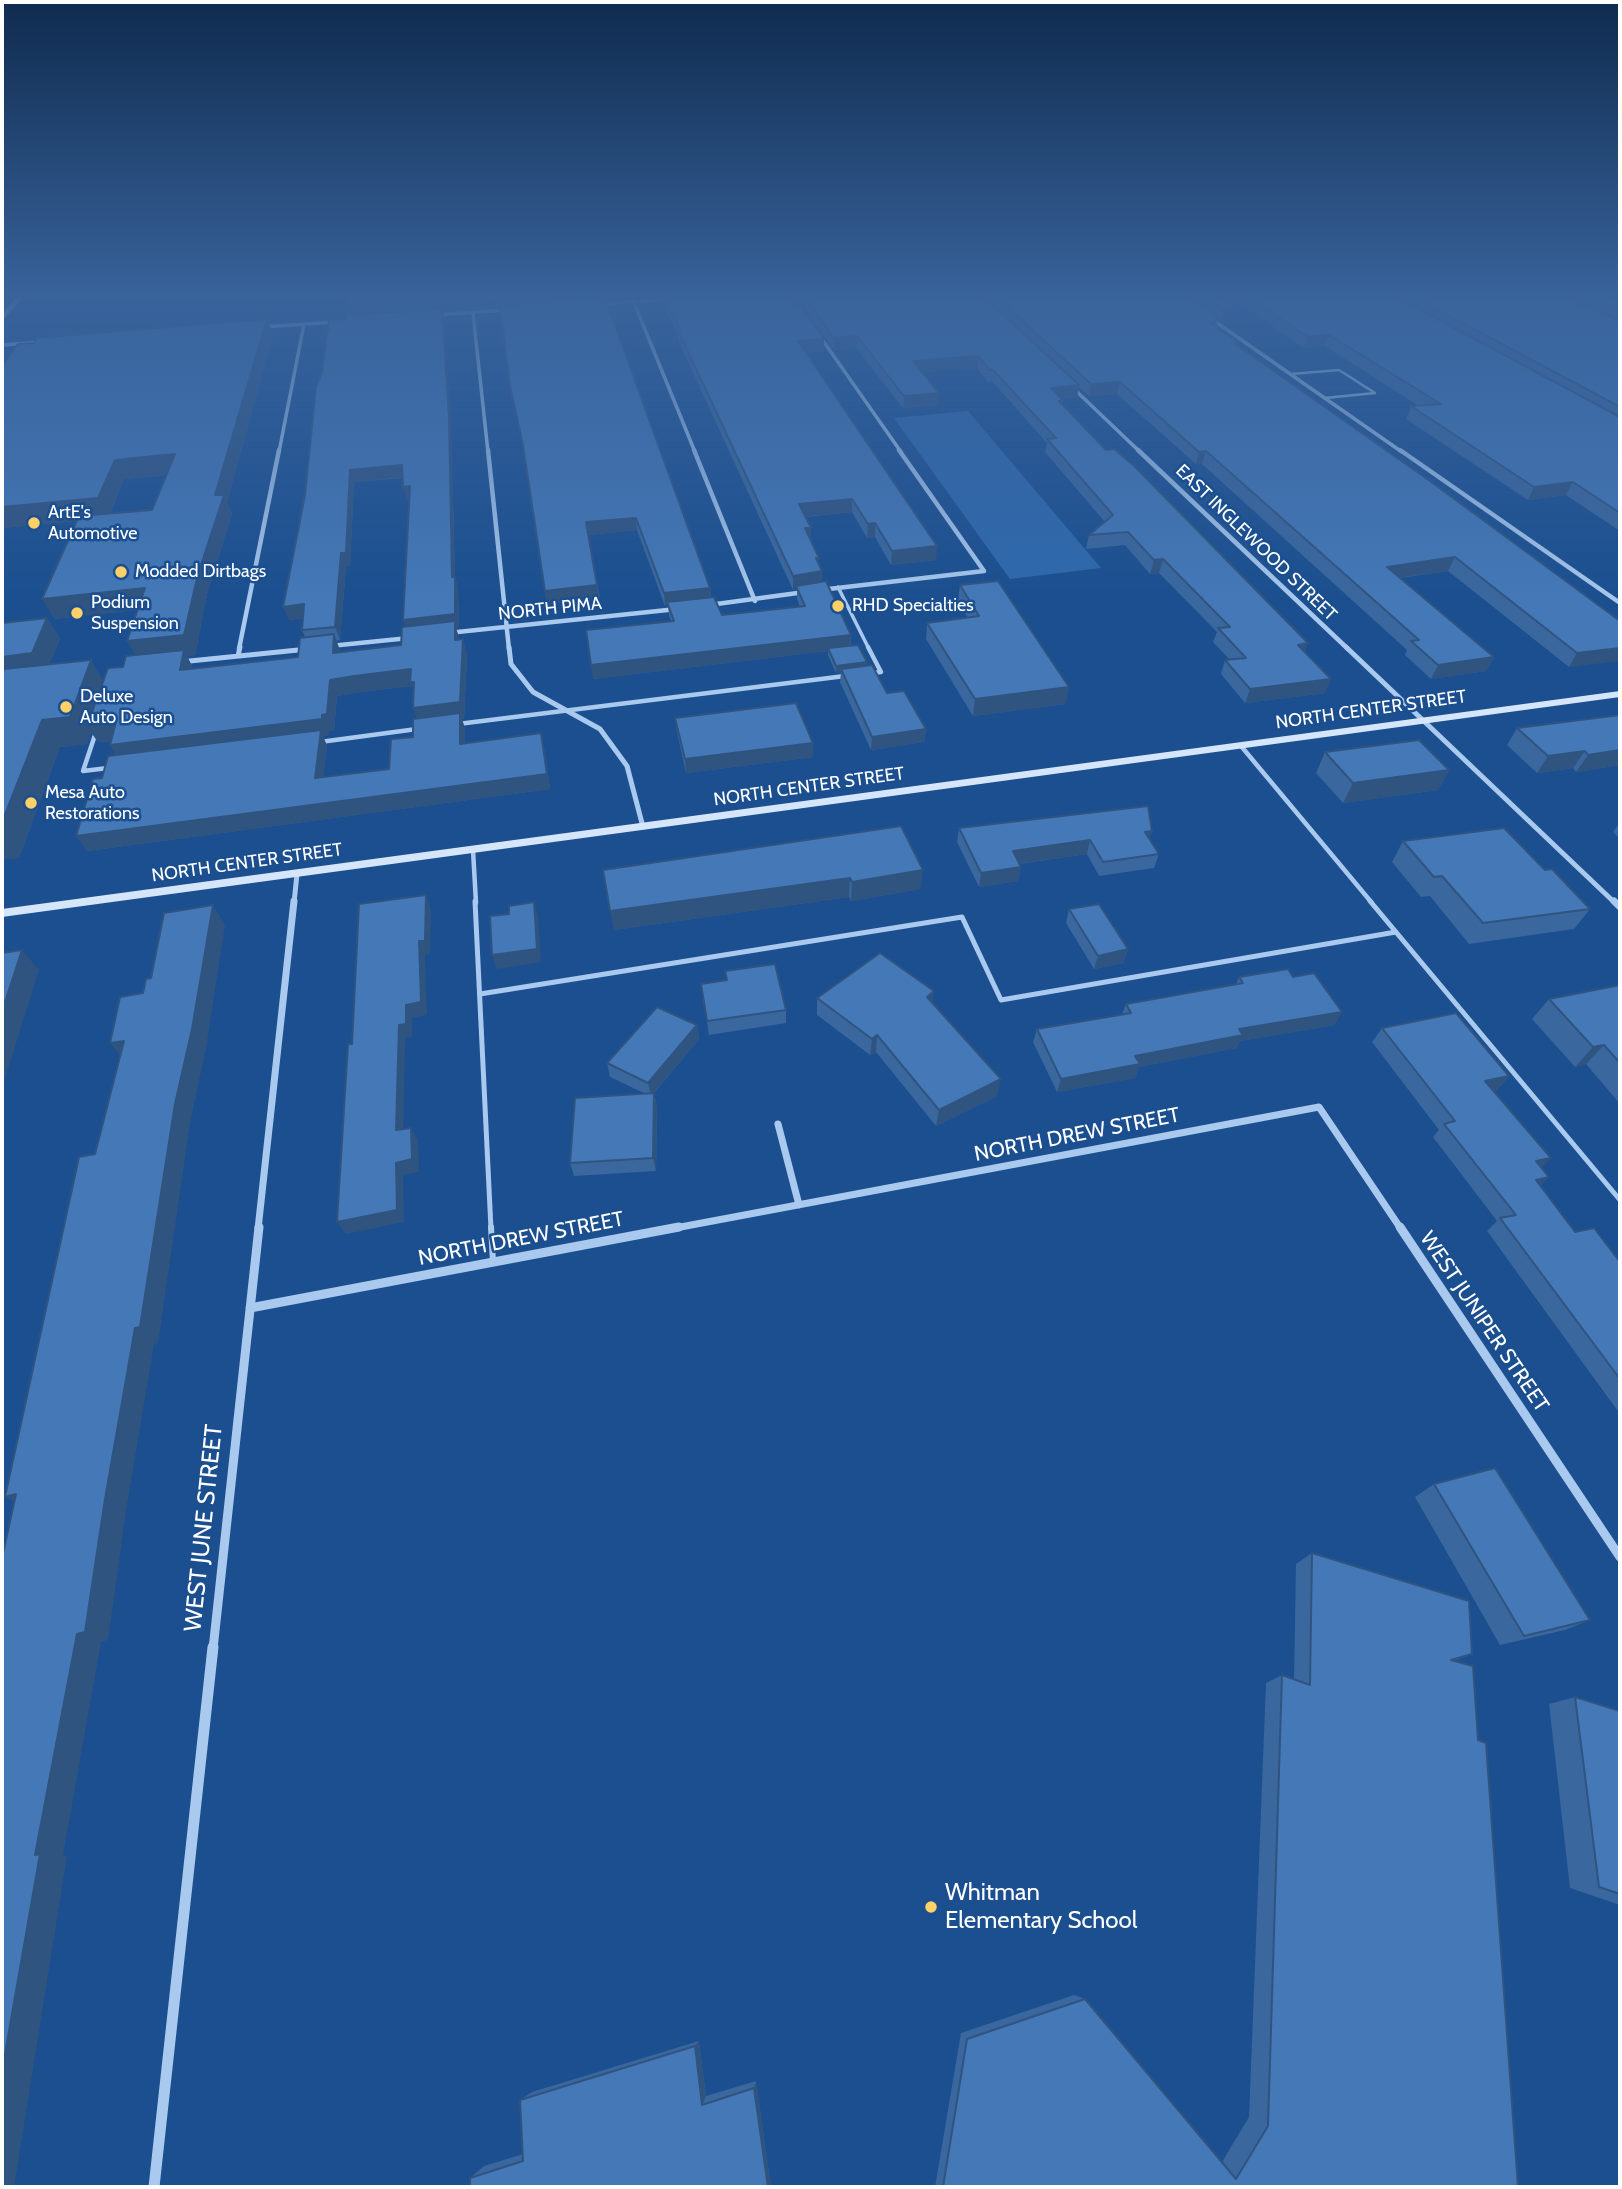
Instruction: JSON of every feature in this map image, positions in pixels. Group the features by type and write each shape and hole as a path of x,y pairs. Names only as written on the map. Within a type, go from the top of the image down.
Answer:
{"street":[{"path":"238,656 289,400"},
{"path":"482,400 511,664 533,692 600,729 627,766 643,827"},
{"path":"674,400 755,601"},
{"path":"700,607 838,587 985,571 864,400"},
{"name":"EAST INGLEWOOD STREET","path":"1087,400 1620,907"},
{"path":"1328,400 1620,603"},
{"name":"NORTH PIMA","path":"440,634 686,608"},
{"path":"171,663 413,637"},
{"name":"NORTH CENTER STREET","path":"2,913 1620,694"},
{"name":"WEST JUNE STREET","path":"154,2187 298,874"},
{"name":"NORTH DREW STREET","path":"250,1308 1319,1107"},
{"name":"WEST JUNIPER STREET","path":"1319,1107 1620,1557"},
{"path":"778,1124 799,1205"}],"lane":[{"path":"838,587 881,672 867,674"},
{"path":"456,724 853,675"},
{"path":"100,720 83,771 111,768"},
{"path":"318,742 429,728"},
{"path":"1241,746 1620,1200"},
{"path":"473,850 493,1262"},
{"path":"480,994 962,917 1001,1000 1396,932"}],"shaded area":[{"path":"968,411 1101,568 1010,579 894,418"}],"building":[{"path":"2,400 243,400 215,495 224,495 198,574 184,635 127,641 145,588 42,599 79,516 152,510 175,454 115,460 98,498 2,507"},
{"path":"315,400 448,400 455,614 403,620 410,486 403,487 402,465 350,470 346,553 341,553 335,627 302,630 304,604 283,607 305,495"},
{"path":"513,400 642,400 710,588 664,593 636,518 586,522 597,585 545,591 523,445"},
{"path":"711,400 838,400 937,546 892,551 875,523 868,524 852,499 799,504 811,528 805,528 822,571 793,576"},
{"path":"1021,400 1062,400 1059,401 1106,450 1114,449 1134,466 1308,643 1298,645 1331,679 1250,689 1225,660 1246,658 1218,628 1230,627 1163,559 1154,560 1128,532 1089,535 1113,515 1047,439 1056,438"},
{"path":"1140,400 1315,400 1620,621 1620,648 1577,653 1455,557 1387,567 1494,657 1438,665 1411,641 1419,640 1206,451 1199,452"},
{"path":"1435,400 1589,400 1620,417 1620,513 1573,482 1534,487 1411,406 1441,404"},
{"path":"1607,400 1620,400 1620,407"},
{"path":"826,581 851,635 591,665 586,630 674,621 667,602 714,597 722,615 805,606 796,586"},
{"path":"998,581 1069,687 975,699 927,623 979,616 960,585"},
{"path":"47,618 32,653 2,657 2,623"},
{"path":"455,621 455,640 463,639 460,702 413,708 414,682 410,682 411,669 330,680 327,714 322,715 322,719 110,745 116,722 87,726 108,668 123,667 126,656 184,650 180,670 298,657 300,638 334,634 333,653 401,645 402,627"},
{"path":"858,645 867,662 836,666 828,648"},
{"path":"91,660 70,717 42,720 2,822 4,669"},
{"path":"872,665 887,693 904,691 926,729 872,737 841,669"},
{"path":"796,703 813,743 685,759 675,718"},
{"path":"460,713 460,744 541,733 547,774 76,836 93,779 102,778 108,756 321,730 315,778 389,769 391,739 413,737 413,719"},
{"path":"1620,715 1620,750 1588,755 1585,751 1548,756 1517,728"},
{"path":"1419,740 1449,770 1353,783 1325,752"},
{"path":"1148,806 1152,831 1145,832 1159,854 1103,862 1090,840 1013,851 1021,867 981,873 959,828"},
{"path":"901,826 923,870 852,882 850,878 610,911 603,870"},
{"path":"1504,828 1545,870 1552,869 1590,909 1483,923 1442,876 1434,877 1403,841"},
{"path":"426,895 425,941 419,941 421,1002 406,1005 406,1024 399,1025 396,1130 411,1128 412,1159 396,1163 397,1210 337,1222 348,1044 352,1044 359,904"},
{"path":"534,902 537,949 492,955 490,916 509,914 509,906"},
{"path":"1099,904 1128,949 1098,956 1069,909"},
{"path":"213,905 192,1029 175,1104 140,1327 135,1328 85,1632 77,1634 35,1855 40,1854 2,2071 2,1558 16,1494 5,1497 79,1157 95,1154 124,1041 110,1043 120,997 143,993 146,979 151,978 164,913"},
{"path":"22,950 2,1011 2,953"},
{"path":"880,953 934,991 927,997 1001,1079 939,1110 877,1035 872,1039 817,998"},
{"path":"775,964 786,1010 707,1021 701,984 727,980 725,971"},
{"path":"1288,969 1293,977 1314,973 1342,1012 1239,1029 1243,1035 1135,1056 1140,1064 1061,1079 1037,1029 1131,1013 1126,1004 1243,983 1239,977"},
{"path":"1620,985 1620,1063 1604,1045 1593,1047 1549,999"},
{"path":"657,1007 697,1025 648,1083 607,1063"},
{"path":"1456,1013 1509,1076 1485,1081 1551,1158 1536,1161 1549,1177 1536,1180 1575,1232 1594,1228 1620,1262 1620,1379 1500,1218 1516,1215 1444,1124 1455,1121 1382,1028"},
{"path":"654,1093 653,1158 570,1163 575,1098"},
{"path":"1495,1468 1590,1620 1524,1636 1434,1484"},
{"path":"1312,1553 1469,1601 1472,1654 1451,1660 1473,1666 1478,1740 1486,1743 1518,2187 943,2187 967,2039 1085,1999 1236,2179 1268,2126 1282,1675 1310,1685"},
{"path":"1575,1697 1620,1711 1620,1894 1599,1887"},
{"path":"695,2046 702,2105 754,2088 768,2187 470,2187 470,2178 523,2161 520,2100"}],"place":[{"name":"ArtE's Automotive","path":"34,523"},
{"name":"Modded Dirtbags","path":"121,572"},
{"name":"RHD Specialties","path":"838,606"},
{"name":"Podium Suspension","path":"77,613"},
{"name":"Deluxe Auto Design","path":"66,707"},
{"name":"Mesa Auto Restorations","path":"31,803"},
{"name":"Whitman Elementary School","path":"931,1907"}]}
